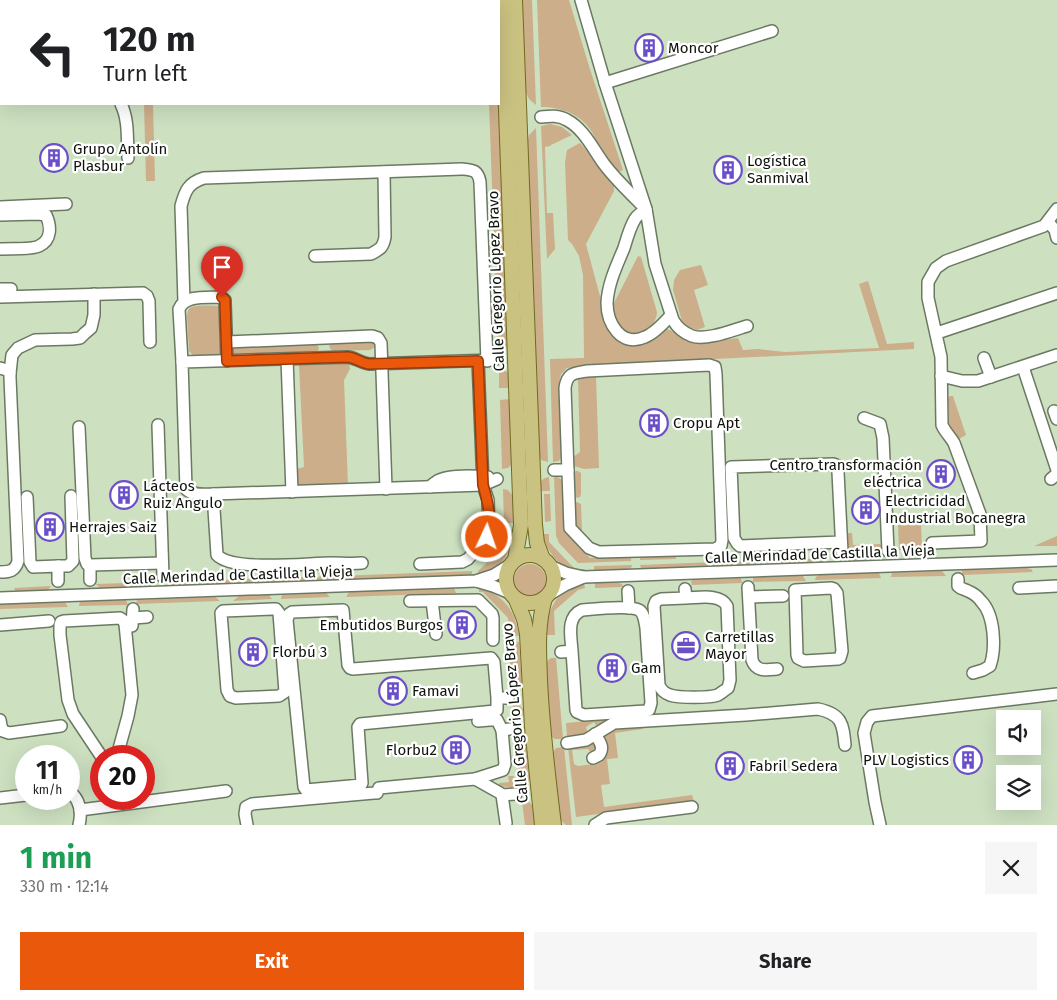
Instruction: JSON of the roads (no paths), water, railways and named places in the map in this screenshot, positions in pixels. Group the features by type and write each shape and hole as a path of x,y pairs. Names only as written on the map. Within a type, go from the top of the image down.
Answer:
{"main road":[{"name":"Calle Gregorio López Bravo","path":"502,0 521,525 513,563"},
{"name":"Calle Gregorio López Bravo","path":"516,0 535,525 538,543 547,562"},
{"path":"529,555 539,557 547,562 553,571 554,583 548,596 541,601 531,604 521,602 513,597 506,582 506,576 513,563 520,557 529,555"},
{"name":"Calle Gregorio López Bravo","path":"548,596 540,622 539,639 545,745 554,825"},
{"name":"Calle Gregorio López Bravo","path":"513,597 524,619 526,634 542,825"}],"street":[{"path":"581,0 605,84 646,209 655,264 671,315 677,326 692,336 705,337 748,326"},
{"path":"605,84 772,31"},
{"path":"122,105 127,124 128,158"},
{"path":"541,117 556,116 565,118 576,126 610,171 646,209"},
{"path":"184,302 182,206 184,194 191,184 197,180 204,178 462,169 473,170 479,175 486,361 481,479 488,500 489,525 487,537 468,559 462,562 420,564"},
{"path":"314,256 370,254 379,250 384,244 384,172"},
{"path":"0,207 66,204"},
{"path":"646,209 635,217 609,287 607,304 611,325 615,331 627,339 636,340 645,338 671,315"},
{"path":"932,543 982,545 980,514 954,442 944,431 942,425 941,356 928,298 928,282 936,268 946,261 1038,229 1048,222 1057,209"},
{"path":"0,215 46,215 50,222 50,234 47,240 39,246 0,249"},
{"path":"1048,222 1057,238"},
{"path":"0,298 143,293 149,301 150,342"},
{"path":"937,334 1057,293"},
{"path":"5,370 12,355 18,348 36,340 80,338 91,328 94,315 94,294"},
{"path":"227,361 225,300 222,297 195,298 184,302 179,309 186,489 190,492 195,494 213,494 386,489 430,487 481,479"},
{"path":"227,342 372,336 378,338 381,343 386,489"},
{"path":"324,338 325,358"},
{"path":"941,376 978,381 1057,356"},
{"path":"182,362 325,358 353,358 362,363 381,364 486,361"},
{"path":"984,358 991,377"},
{"path":"287,359 292,492"},
{"path":"0,360 5,363 18,561 14,570 5,576"},
{"path":"709,365 715,367 721,546 715,549 636,556 599,552 589,548 570,528 568,470 565,388 570,375 587,371 709,365"},
{"path":"1023,367 1055,474"},
{"path":"864,418 880,424 883,438 888,551"},
{"path":"158,425 163,577"},
{"path":"79,427 84,558 87,564 162,563"},
{"path":"836,465 842,547 772,550 740,546 736,543 734,538 731,467 836,465"},
{"path":"554,470 568,470"},
{"path":"430,487 436,481 446,478 481,479"},
{"path":"213,494 217,555 222,560 258,566 362,563"},
{"path":"27,497 30,562 33,567 68,566 73,561 71,496"},
{"name":"Calle Merindad de Castilla la Vieja","path":"547,562 566,573 584,578 1057,560"},
{"name":"Calle Merindad de Castilla la Vieja","path":"0,598 476,581 494,575 513,563"},
{"path":"90,565 90,580"},
{"path":"58,566 58,581"},
{"name":"Calle Merindad de Castilla la Vieja","path":"548,596 565,585 584,578"},
{"path":"958,579 958,586 971,592 982,601 989,614 993,634 993,657 990,666 973,673"},
{"name":"Calle Merindad de Castilla la Vieja","path":"476,581 493,586 513,597"},
{"path":"1019,588 1040,582 1057,586"},
{"path":"811,587 831,588 837,593 842,652 840,658 804,661 798,658 795,593 796,590 811,587"},
{"path":"628,591 629,608"},
{"path":"777,669 764,670 754,666 752,660 748,592 783,596"},
{"path":"685,594 720,599 727,606 730,680 728,688 711,697 677,697 668,695 659,685 654,606 656,601 685,594"},
{"path":"410,601 462,598 478,600 489,610 493,618 493,640"},
{"path":"432,600 436,634"},
{"path":"339,605 344,611 348,665 350,668 491,658 494,662 502,698 497,710 360,724 358,727 361,785 306,790 304,787 287,620 292,612 339,605"},
{"path":"277,607 285,692 279,696 236,698 230,696 227,690 221,613 227,608 276,609 277,607"},
{"path":"629,608 641,611 644,619 651,703 649,710 584,715 577,712 567,652 573,615 582,610 629,608"},
{"path":"94,745 73,714 68,700 60,625 61,622 74,616 120,618 123,620 132,695 120,745"},
{"path":"133,618 147,617"},
{"path":"0,625 49,621"},
{"path":"880,825 864,733 867,722 872,716 1057,694"},
{"path":"567,743 586,740 614,723 818,709 829,711 837,718 843,726 846,745"},
{"path":"0,720 3,731 9,733 62,726"},
{"path":"247,825 246,807 252,804 378,793 379,788 475,779 503,770 505,764 506,730 497,720 416,726"},
{"path":"592,758 599,755 602,748 595,734"},
{"path":"475,779 500,793 506,823"},
{"path":"79,825 80,810 226,790"},
{"path":"502,796 516,794"},
{"path":"0,798 15,796"},
{"path":"595,825 606,818 692,807"}],"place":[{"name":"Moncor","path":"649,48"},
{"name":"Grupo Antolín Plasbur","path":"54,158"},
{"name":"Logística Sanmival","path":"728,170"},
{"name":"Cropu Apt","path":"654,423"},
{"name":"Centro transformación eléctrica","path":"941,474"},
{"name":"Lácteos Ruiz Angulo","path":"124,495"},
{"name":"Electricidad Industrial Bocanegra","path":"866,510"},
{"name":"Herrajes Saiz","path":"50,527"},
{"name":"Embutidos Burgos","path":"462,625"},
{"name":"Carretillas Mayor","path":"686,646"},
{"name":"Florbú 3","path":"253,652"},
{"name":"Gam","path":"612,668"},
{"name":"Famavi","path":"393,691"},
{"name":"Florbu2","path":"456,750"},
{"name":"PLV Logistics","path":"968,760"},
{"name":"Fabril Sedera","path":"730,766"}]}
